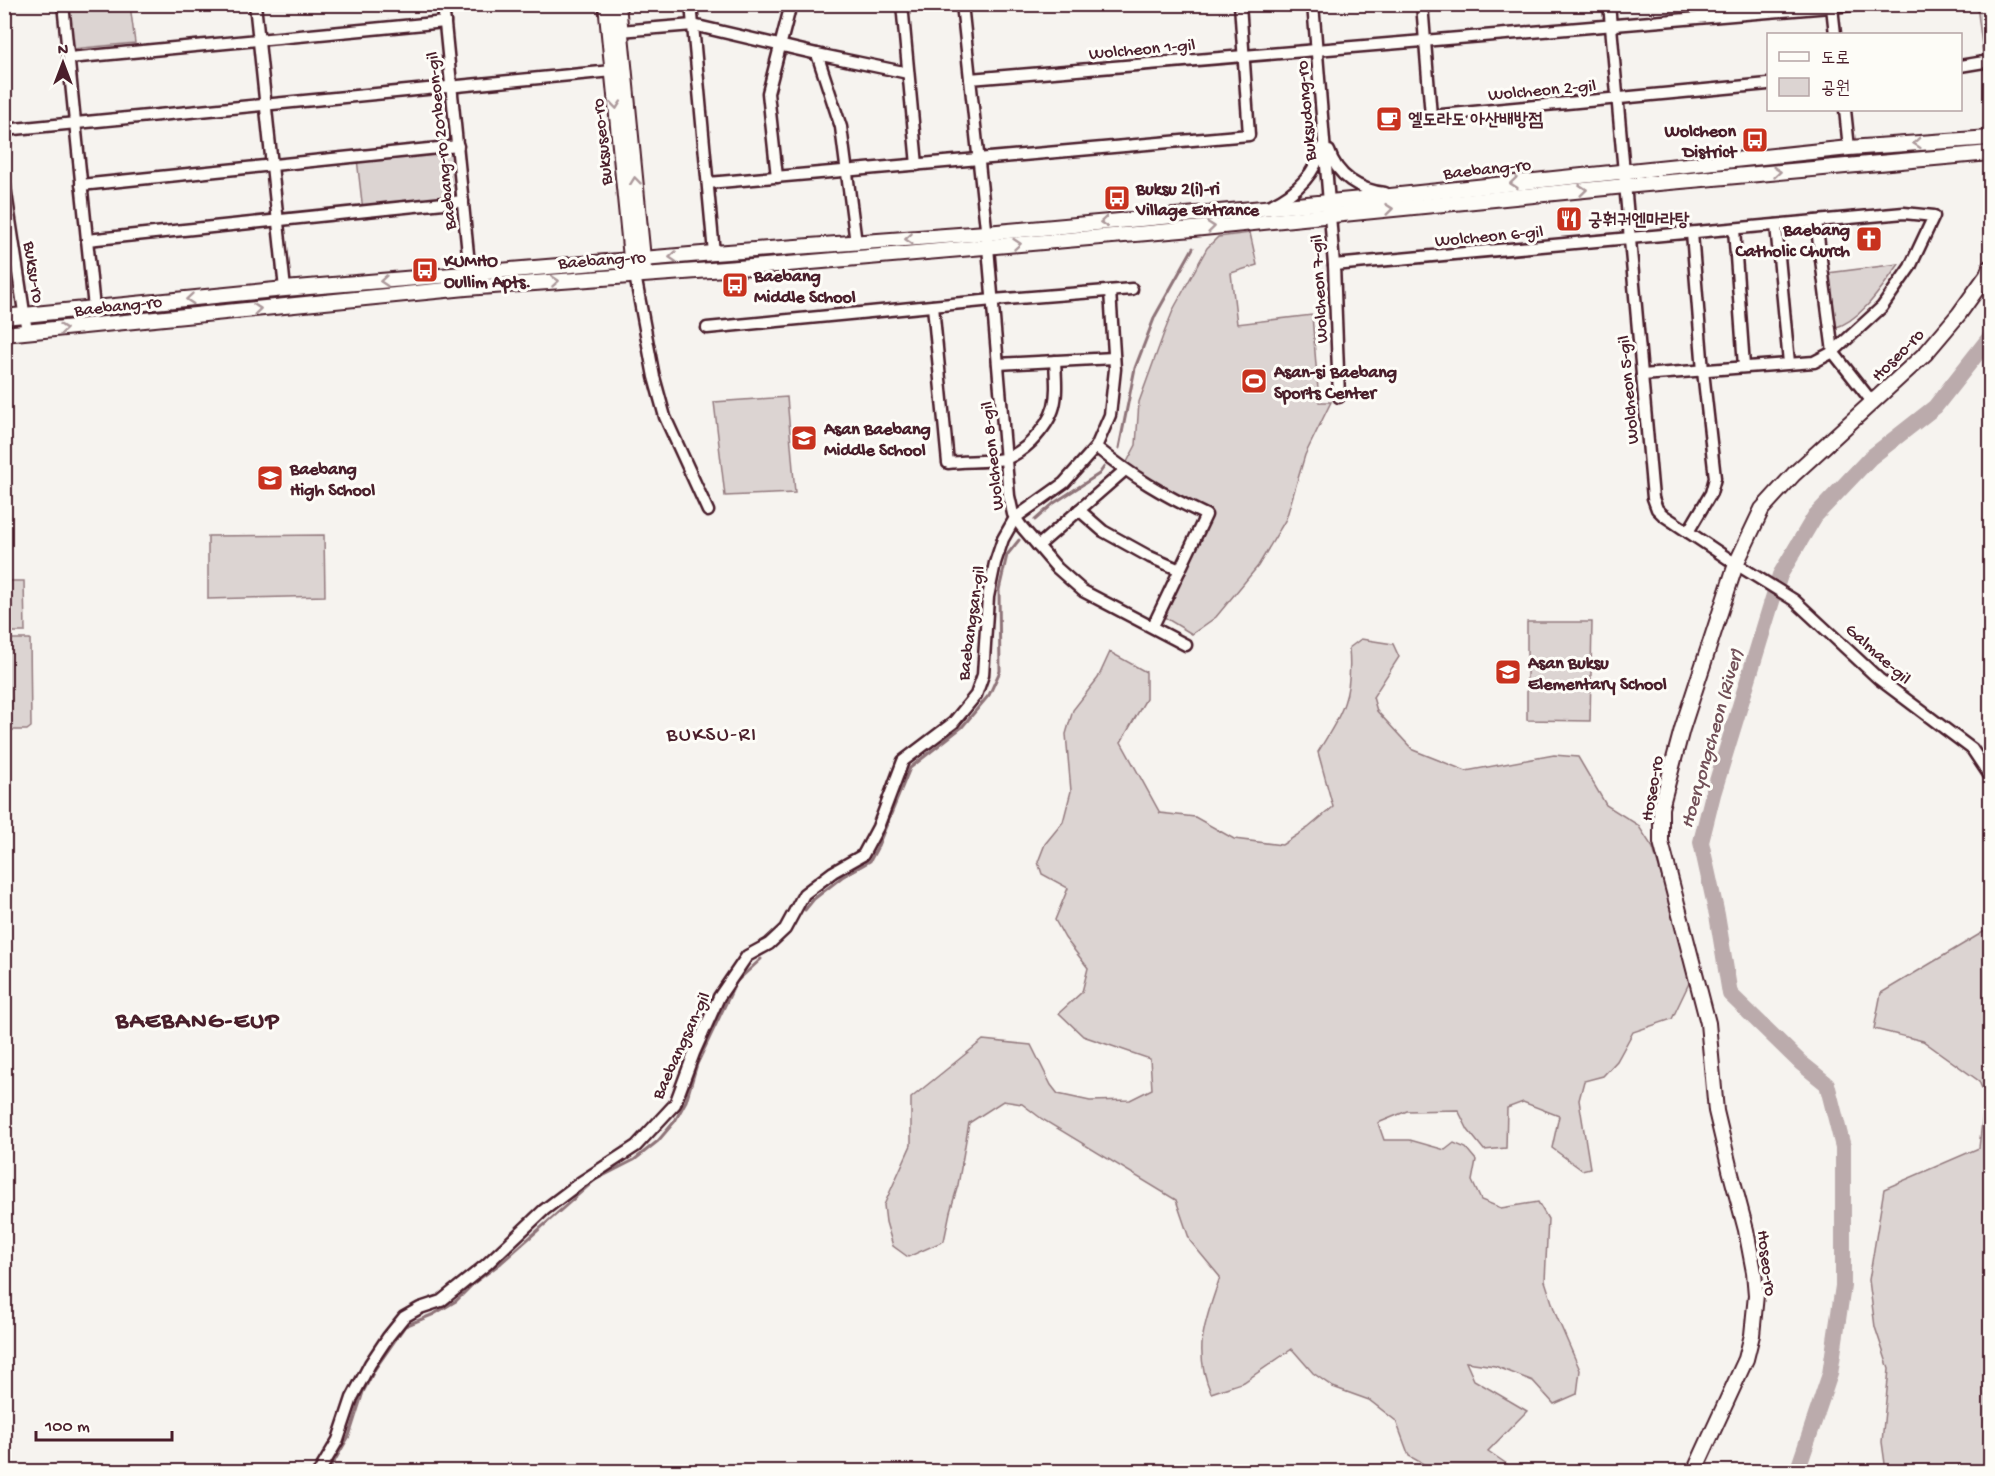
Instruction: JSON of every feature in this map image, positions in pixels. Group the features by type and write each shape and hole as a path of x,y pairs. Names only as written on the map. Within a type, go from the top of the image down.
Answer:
{"street":[{"path":"63,4 94,308"},
{"path":"255,4 285,289"},
{"name":"Baebang-ro 201beon-gil","path":"444,4 470,274"},
{"name":"Buksuseo-ro","path":"606,4 637,269"},
{"name":"Buksuseo-ro","path":"618,4 637,269"},
{"path":"691,4 714,253"},
{"path":"777,177 768,93 791,4"},
{"path":"902,4 917,165"},
{"path":"962,4 987,240"},
{"path":"708,183 1249,135 1240,4"},
{"name":"Buksudong-ro","path":"1313,4 1330,208"},
{"name":"Wolcheon 2-gil","path":"1422,4 1431,116 1767,84"},
{"name":"Wolcheon 5-gil","path":"1609,4 1653,498 1663,515 1736,564"},
{"name":"Wolcheon 1-gil","path":"970,79 1865,4"},
{"path":"1832,7 1836,33"},
{"path":"69,58 445,22"},
{"path":"620,31 693,25 908,73"},
{"path":"817,54 841,127 855,243"},
{"path":"1962,66 1990,62"},
{"path":"4,130 612,70"},
{"path":"1845,111 1849,148"},
{"name":"Baebang-ro","path":"4,334 637,269 714,253 855,243 987,240 1624,179 1849,148 1990,136"},
{"path":"1324,138 1332,159 1342,174 1356,185 1374,192 1397,195"},
{"path":"1266,207 1284,199 1300,187 1316,164 1324,138"},
{"path":"81,185 458,146"},
{"name":"Baebang-ro","path":"4,317 285,289 470,274 765,266 1266,207 1330,208 1397,195 1988,154"},
{"name":"Buksu-ro","path":"4,180 27,332"},
{"path":"87,240 463,201"},
{"name":"Wolcheon 7-gil","path":"1330,208 1339,397"},
{"name":"Wolcheon 6-gil","path":"1334,265 1904,213 1934,216 1910,267 1882,307 1833,352"},
{"path":"1816,221 1833,352 1873,403"},
{"path":"1776,225 1789,363"},
{"path":"1734,229 1744,366"},
{"path":"1688,532 1711,493 1715,478 1703,371 1692,233"},
{"name":"Wolcheon 8-gil","path":"987,240 1006,458 1015,518 1057,568 1083,591 1186,645"},
{"name":"Hoseo-ro","path":"1694,1472 1746,1359 1754,1328 1755,1283 1746,1230 1716,1111 1708,1023 1661,842 1660,818 1667,782 1736,564 1762,509 1794,474 1926,353 1959,314 1990,267"},
{"path":"637,269 654,378 665,417 708,512"},
{"path":"707,328 1132,289"},
{"path":"1015,518 1064,483 1096,447 1110,415 1115,369 1110,291"},
{"path":"933,306 948,463 1006,458 1027,446 1046,427 1054,411 1057,393 1055,362"},
{"path":"1642,375 1814,362 1833,352"},
{"path":"998,364 1114,358"},
{"path":"1096,447 1125,470 1166,496 1206,515 1153,626"},
{"path":"1038,546 1125,470"},
{"path":"1079,510 1103,531 1150,557 1180,570"},
{"name":"Baebangsan-gil","path":"319,1472 338,1440 352,1398 370,1364 404,1317 420,1308 441,1301 487,1264 544,1210 581,1182 636,1146 675,1104 694,1053 719,997 747,956 769,944 785,929 804,894 833,872 863,855 878,826 903,761 953,723 976,695 983,675 988,597 994,563 1015,518"},
{"name":"Galmae-gil","path":"1736,564 1794,600 1879,679 1972,749 1990,776"}],"green space":[{"path":"67,5 130,5 135,43 72,49"},
{"path":"1977,5 1990,5 1990,51 1983,54"},
{"path":"460,148 465,201 363,211 357,159"},
{"path":"1250,233 1257,265 1231,273 1237,324 1312,315 1319,402 1331,402 1305,455 1286,519 1258,566 1216,617 1192,634 1164,617 1211,513 1169,492 1126,464 1136,445 1139,402 1174,308 1207,248 1218,237"},
{"path":"1899,264 1879,292 1862,310 1844,324 1834,328 1828,273"},
{"path":"787,397 795,493 725,496 714,402"},
{"path":"324,535 325,596 208,599 208,536"},
{"path":"4,581 24,581 25,632 5,632"},
{"path":"1527,622 1592,622 1590,721 1527,720"},
{"path":"5,639 30,639 31,727 27,730 5,730"},
{"path":"1361,639 1393,644 1399,657 1373,697 1377,711 1413,750 1466,771 1554,755 1578,757 1606,805 1638,825 1653,848 1692,977 1672,1019 1633,1032 1617,1061 1603,1076 1584,1081 1579,1100 1590,1168 1582,1170 1552,1148 1559,1116 1523,1102 1507,1108 1506,1148 1484,1150 1468,1130 1458,1110 1407,1111 1378,1123 1384,1140 1410,1140 1445,1150 1454,1143 1466,1148 1476,1160 1472,1181 1481,1200 1501,1208 1538,1202 1548,1219 1545,1281 1556,1315 1580,1370 1577,1394 1554,1404 1533,1381 1495,1366 1466,1362 1474,1380 1527,1411 1488,1451 1517,1471 1436,1471 1409,1456 1396,1421 1369,1400 1333,1387 1313,1373 1292,1349 1244,1382 1211,1393 1202,1362 1203,1334 1220,1277 1190,1241 1176,1200 1042,1119 1022,1104 1003,1101 969,1123 958,1185 944,1241 908,1257 893,1246 886,1222 884,1205 911,1145 911,1098 983,1040 1031,1045 1058,1094 1090,1101 1130,1100 1152,1089 1150,1059 1083,1036 1059,1013 1082,992 1088,968 1065,938 1055,920 1068,888 1042,874 1038,862 1045,844 1063,822 1071,791 1066,734 1073,710 1098,678 1110,652 1146,672 1146,699 1121,742 1160,813 1195,817 1234,839 1282,845 1308,828 1333,807 1318,752 1334,726 1344,703 1349,679 1349,648"},
{"path":"1985,931 1990,935 1990,1471 1886,1471 1882,1442 1889,1369 1875,1327 1869,1280 1884,1189 1979,1148 1985,1096 1979,1081 1923,1041 1874,1029 1881,993"}],"waterway":[{"path":"1119,448 1135,368 1155,316 1193,248"},
{"name":"Hoeryongcheon (River)","path":"1797,1472 1830,1374 1843,1286 1843,1147 1827,1084 1801,1063 1730,994 1717,915 1701,842 1713,794 1780,575 1815,516 1870,458 1935,407 1990,337"},
{"path":"1035,520 1054,503 1099,474 1104,467"},
{"path":"805,910 814,899 842,877 870,861 910,768 962,727 989,695 1000,671 999,590 1007,555 1019,540"},
{"path":"328,1472 349,1436 363,1392 375,1369 405,1326 434,1314 456,1301 475,1282 501,1263 595,1180 634,1160 658,1141 675,1121 686,1101 697,1064 736,982 761,959"}],"place":[{"name":"엘도라도 아산배방점","path":"1389,119"},
{"name":"Wolcheon District","path":"1755,140"},
{"name":"Buksu 2(i)-ri Village Entrance","path":"1117,198"},
{"name":"궁훠궈엔마라탕","path":"1569,219"},
{"name":"Baebang Catholic Church","path":"1869,239"},
{"name":"KUMHO Oullim Apts.","path":"425,270"},
{"name":"Baebang Middle School","path":"735,285"},
{"name":"Asan-si Baebang Sports Center","path":"1254,381"},
{"name":"Asan Baebang Middle School","path":"804,438"},
{"name":"Baebang High School","path":"270,478"},
{"name":"Asan Buksu Elementary School","path":"1508,672"}],"district":[{"name":"BUKSU-RI","path":"712,733"},
{"name":"BAEBANG-EUP","path":"198,1019"}]}
